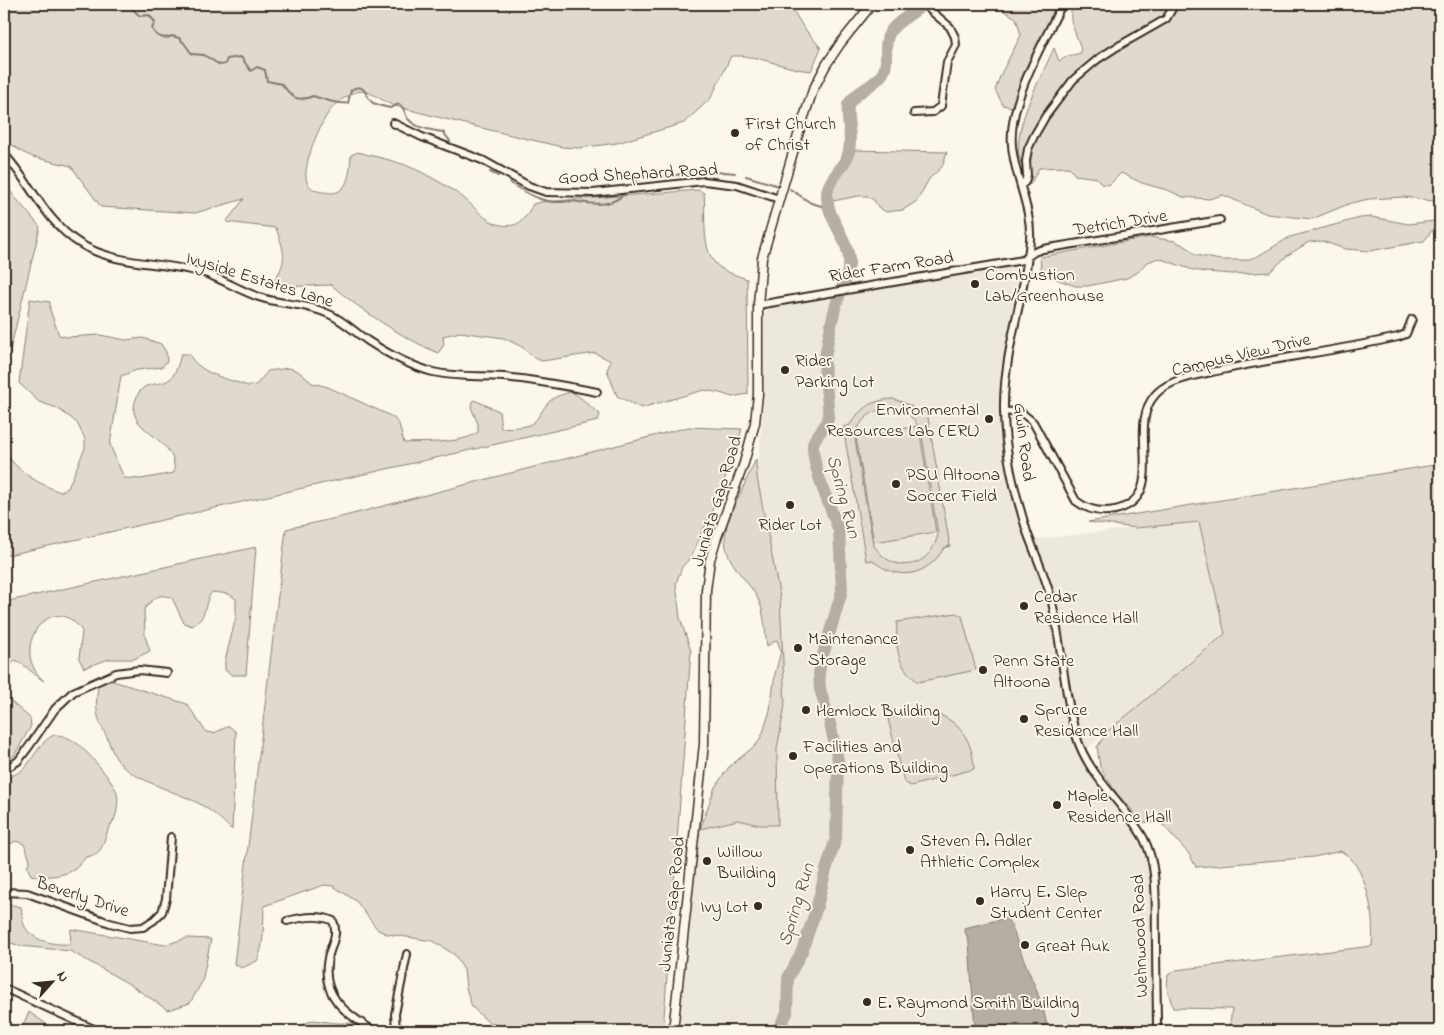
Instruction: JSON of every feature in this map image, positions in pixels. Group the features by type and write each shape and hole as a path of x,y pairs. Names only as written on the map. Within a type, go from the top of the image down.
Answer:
{"main road":[{"name":"Juniata Gap Road","path":"672,1031 704,744 706,590 710,560 749,448 755,422 758,394 758,305 762,258 814,90 826,65 840,44 872,4"}],"street":[{"name":"Gwin Road","path":"1062,4 1022,90 1014,118 1012,144 1030,225 1028,256 1014,324 1006,378 1004,410 1007,447 1018,500 1027,531 1045,578 1055,615 1072,722 1078,740 1093,771 1133,821 1144,840"},
{"path":"1021,185 1025,182 1028,175 1026,161 1028,149 1034,136 1045,117 1073,80 1098,59 1166,19 1175,4"},
{"path":"914,113 933,112 940,106 944,95 947,62 956,45 955,37 950,27 924,5"},
{"name":"Good Shephard Road","path":"393,123 422,137 482,160 529,186 546,192 592,193 704,181 736,185 779,199"},
{"name":"Ivyside Estates Lane","path":"4,154 38,202 60,227 80,244 94,250 118,258 204,274 219,279 242,291 264,298 323,311 370,342 411,364 432,372 460,377 501,377 534,380 597,392"},
{"name":"Detrich Drive","path":"1028,256 1042,249 1220,220"},
{"name":"Rider Farm Road","path":"758,305 1023,260 1028,256"},
{"name":"Campus View Drive","path":"1004,410 1022,414 1033,422 1076,501 1097,511 1115,510 1131,504 1142,492 1145,477 1145,414 1150,401 1164,387 1178,380 1258,362 1398,337 1406,334 1412,319"},
{"path":"4,770 18,761 55,709 73,692 116,673 139,670 167,673"},
{"name":"Beverly Drive","path":"4,892 26,893 123,926 130,928 143,927 162,912 164,906 171,838"},
{"name":"Wehnwood Road","path":"1144,840 1153,869 1157,1031"},
{"path":"288,922 298,918 325,917 333,921 336,928 328,959 328,984 342,1009 374,1031"},
{"path":"396,1031 395,1014 407,954"},
{"path":"4,988 98,1031"}],"shaded area":[{"path":"4,4 789,4 804,28 821,48 811,71 791,68 751,57 731,56 711,98 684,123 617,143 579,148 562,147 395,106 369,93 359,91 339,101 328,114 309,155 306,175 307,182 313,189 334,193 345,186 350,171 351,155 358,152 398,162 422,172 450,188 489,220 508,226 517,224 527,214 533,204 541,202 699,190 704,193 706,239 711,256 722,269 747,279 748,394 732,397 704,390 641,408 617,396 607,370 611,361 595,353 542,361 534,358 522,347 504,338 460,332 443,336 444,345 438,353 382,323 331,285 280,287 273,282 281,268 284,255 276,228 226,222 244,199 195,213 101,207 71,166 33,157 4,140"},
{"path":"993,4 1059,4 1011,107 1003,105 995,90 1021,35 1016,18"},
{"path":"1074,4 1440,4 1440,202 1404,197 1369,199 1351,203 1312,219 1267,214 1223,195 1209,199 1183,197 1142,183 1121,173 1109,185 1101,184 1097,178 1075,175 1069,167 1039,168 1030,185 1019,156 1019,143 1024,115 1054,48 1059,61 1068,56 1081,53 1071,16"},
{"path":"852,150 947,152 942,167 929,179 917,201 903,210 886,212 867,196 833,201 828,193 840,164"},
{"path":"4,184 40,227 4,375"},
{"path":"1372,217 1408,224 1434,221 1437,224 1424,241 1370,251 1345,249 1322,241 1309,242 1288,255 1270,272 1233,274 1206,272 1193,270 1158,258 1146,263 1138,272 1127,278 1088,286 1075,286 1051,277 1041,269 1040,257 1150,237 1175,241 1187,247 1196,255 1220,260 1246,260 1258,256 1290,237 1360,218"},
{"name":"Penn State Altoona","path":"1021,263 1022,267 1010,329 1001,413 1028,540 1199,521 1225,635 1081,754 1135,830 1144,846 1149,861 1153,1031 677,1031 700,829 738,820 760,825 778,825 777,749 785,705 780,598 757,477 763,409 764,317 766,310 770,307 913,280"},
{"path":"30,299 50,302 50,310 59,335 67,337 100,335 126,340 143,338 161,344 166,352 167,361 162,367 137,370 121,376 110,445 124,478 141,479 174,473 174,461 169,452 163,444 140,424 135,416 134,407 137,396 144,387 165,382 172,377 181,354 189,354 200,366 215,375 248,386 256,385 268,371 289,368 298,371 312,383 328,387 393,417 399,424 404,443 463,439 478,432 478,424 471,407 474,400 499,411 501,428 519,427 533,423 552,399 571,392 600,414 598,421 4,556 4,448 20,470 43,485 60,492 68,488 85,448 85,439 77,423 57,408 39,402 19,383"},
{"name":"PSU Altoona Soccer Field","path":"886,400 897,400 908,404 921,413 927,412 950,546 944,548 929,565 911,573 902,574 882,567 872,560 866,561 843,427 850,425 867,406","holes":["887,408 905,413 913,418 918,426 856,437 859,426 866,417 876,411","919,428 922,436 938,534 934,546 928,555 910,564 900,564 890,561 873,544 855,439 874,542 936,532"]},
{"path":"688,427 742,429 720,493 691,557 682,567 676,583 680,618 691,651 663,1031 511,1031 486,1020 472,1007 466,988 464,970 455,955 433,941 387,934 378,930 356,901 333,886 324,885 264,906 262,941 257,961 242,968 234,964 286,529 341,517"},
{"path":"756,459 757,477 780,598 785,705 777,749 778,825 760,825 738,820 700,829 715,787 729,767 757,744 763,733 770,710 775,674 781,651 777,640 767,646 764,618 759,601 736,569 727,551 725,541 728,520"},
{"path":"1440,464 1440,1031 1229,1031 1232,1009 1173,1008 1167,988 1168,975 1176,970 1372,946 1370,902 1359,870 1352,860 1341,851 1314,857 1196,867 1189,854 1164,826 1160,823 1143,822 1117,794 1100,767 1097,747 1108,731 1225,634 1199,522 1136,528 1088,522"},
{"path":"256,547 246,675 232,675 225,670 225,661 236,617 236,599 229,594 212,592 201,619 192,626 184,623 172,598 159,596 153,600 144,609 145,636 150,651 134,659 109,659 84,668 79,659 82,631 70,619 58,616 47,619 38,627 32,639 30,653 34,668 44,681 15,660 4,672 4,602"},
{"path":"956,613 962,616 976,670 918,682 901,662 897,648 897,622"},
{"path":"104,681 113,681 187,704 206,732 214,733 229,726 236,732 232,830 215,814 201,805 143,779 124,768 113,753 97,713 98,686"},
{"path":"4,687 9,700 30,718 31,726 14,756 4,761"},
{"path":"916,710 940,715 958,727 970,745 974,769 911,786 904,782 888,719"},
{"path":"54,735 60,735 80,745 105,774 118,796 116,814 99,852 86,857 76,868 66,873 54,876 36,876 31,875 27,867 30,860 24,844 16,841 4,847 4,779 22,770 42,744"},
{"path":"9,904 21,907 23,923 29,932 39,939 52,943 70,944 71,929 165,945 187,938 211,939 202,982 190,1003 168,1010 129,984 70,951 21,946 4,941 4,905"},
{"path":"1006,918 1036,990 1048,1031 975,1031 969,943 964,928"},
{"path":"29,1012 49,1026 51,1031 20,1031"},
{"path":"313,1020 359,1023 358,1031 288,1031"}],"waterway":[{"path":"127,4 140,16 149,15 155,22 152,29 160,37 172,36 179,38 192,54 204,55 220,65 225,64 227,59 241,57 251,71 257,67 265,70 267,81 282,84 295,98 302,99 313,96 335,102 348,103 351,90 360,87 373,103 390,108 399,104 407,118 413,123 425,129 443,132 450,141"},
{"name":"Spring Run","path":"777,1031 787,1013 788,978 802,951 816,910 836,838 838,760 820,689 819,673 842,591 839,531 819,477 813,443 825,426 828,418 824,373 825,357 834,311 847,275 849,256 828,206 827,191 831,181 847,158 849,151 848,105 855,96 876,81 884,72 886,43 890,32 923,4"},
{"path":"635,181 643,177 677,175 694,169 713,173 735,173"},
{"path":"490,172 498,176"},
{"path":"746,176 776,185"},
{"path":"510,183 533,196 553,202 571,201 600,204 613,201 625,193"},
{"path":"790,189 811,203 829,208"}],"place":[{"name":"First Church of Christ","path":"735,133"},
{"name":"Combustion Lab/Greenhouse","path":"975,284"},
{"name":"Rider Parking Lot","path":"785,370"},
{"name":"Environmental Resources Lab (ERL)","path":"989,419"},
{"name":"PSU Altoona Soccer Field","path":"896,484"},
{"name":"Rider Lot","path":"790,505"},
{"name":"Cedar Residence Hall","path":"1024,606"},
{"name":"Maintenance Storage","path":"798,648"},
{"name":"Penn State Altoona","path":"983,670"},
{"name":"Hemlock Building","path":"806,710"},
{"name":"Spruce Residence Hall","path":"1024,719"},
{"name":"Facilities and Operations Building","path":"793,756"},
{"name":"Maple Residence Hall","path":"1057,805"},
{"name":"Steven A. Adler Athletic Complex","path":"910,850"},
{"name":"Willow Building","path":"707,861"},
{"name":"Harry E. Slep Student Center","path":"980,901"},
{"name":"Ivy Lot","path":"758,906"},
{"name":"Great Auk","path":"1025,945"},
{"name":"E. Raymond Smith Building","path":"867,1002"}]}
